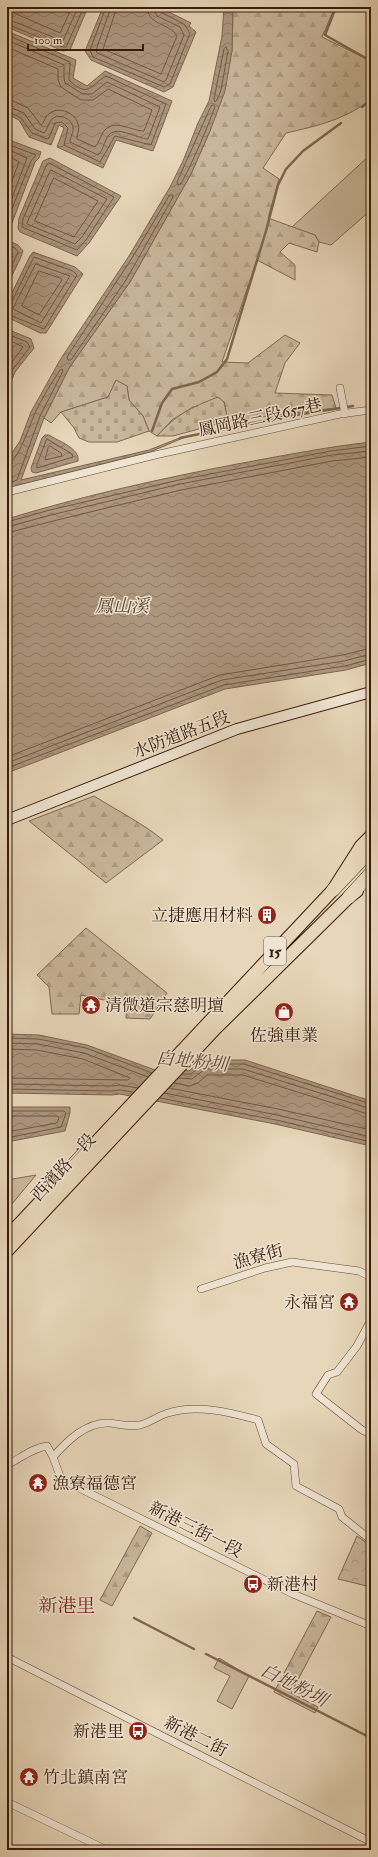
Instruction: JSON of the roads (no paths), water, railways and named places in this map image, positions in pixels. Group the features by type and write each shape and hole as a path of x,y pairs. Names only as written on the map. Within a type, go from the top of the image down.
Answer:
{"highway":[{"path":"333,890 371,850"},
{"path":"349,897 371,873"}],"main road":[{"name":"15","path":"177,1064 194,1037 333,890 361,846 371,836"},
{"name":"15","path":"177,1064 216,1028 349,897 371,880"},
{"name":"西濱路一段","path":"7,1251 144,1106 177,1064"},
{"name":"西濱路一段","path":"7,1237 124,1112 177,1064"}],"street":[{"path":"340,388 345,414"},
{"name":"鳳岡路三段657巷","path":"7,492 155,455 345,414 371,410"},
{"name":"水防道路五段","path":"7,820 237,729 371,692"},
{"name":"漁寮街","path":"201,1289 265,1268 292,1262 359,1271 371,1277"},
{"path":"371,1320 357,1346 337,1372 328,1375 316,1394 362,1430 371,1434"},
{"path":"7,1465 39,1447 47,1446 53,1457 69,1440 91,1426 106,1423 139,1426 167,1413 187,1409 226,1411 258,1420 266,1444 294,1464 296,1486 339,1509 342,1517 371,1540"},
{"name":"新港三街一段","path":"53,1457 61,1479 293,1594 371,1626"},
{"name":"新港二街","path":"7,1657 371,1842"},
{"path":"7,1802 107,1850"}],"water":[{"path":"7,7 88,7 70,50 63,51 7,27"},
{"path":"103,7 159,7 191,23 189,26 196,32 173,87 164,92 91,60 85,51"},
{"path":"224,7 233,7 232,51 225,91 210,131 191,174 130,282 69,368 44,418 21,480 149,450 182,437 183,438 150,452 7,488 7,464 10,456 20,441 31,412 60,360 129,256 170,187 183,161 198,123 209,101 222,36"},
{"path":"7,31 76,60 73,78 87,86 105,71 172,101 153,151 116,140 103,168 57,147 64,128 59,125 51,145 29,137 19,120 7,114"},
{"path":"7,139 41,152 39,158 35,162 12,223 7,226"},
{"path":"50,158 121,196 89,243 77,256 20,232 18,228 19,218 43,161"},
{"path":"7,240 18,245 23,251 7,286"},
{"path":"33,252 75,267 83,274 46,333 40,333 7,317 7,303"},
{"path":"7,329 31,339 34,348 15,372 11,382 7,381"},
{"path":"45,435 49,435 63,442 76,452 78,461 36,473 32,472 31,468 42,438"},
{"name":"鳳山溪","path":"371,442 371,663 346,670 225,689 7,773 7,519 121,488 237,464 337,446"},
{"path":"7,1034 39,1035 87,1045 155,1070 164,1066 189,1071 201,1060 245,1060 371,1101 371,1146 275,1124 120,1094 7,1093"},
{"path":"7,1107 70,1107 70,1113 65,1131 7,1142"}],"waterway":[{"path":"336,7 325,35 371,61"},
{"path":"362,107 371,100"},
{"path":"152,431 162,403 172,389 199,382 217,372 227,359 266,231 278,185 286,169 303,151 341,123"},
{"path":"180,438 277,418 353,406"},
{"name":"白地粉圳","path":"134,1618 194,1649"},
{"name":"白地粉圳","path":"206,1654 371,1738"}],"place":[{"name":"立捷應用材料","path":"267,915"},
{"name":"清微道宗慈明壇","path":"91,1005"},
{"name":"佐強車業","path":"284,1012"},
{"name":"永福宮","path":"349,1302"},
{"name":"漁寮福德宮","path":"38,1483"},
{"name":"新港村","path":"253,1584"},
{"name":"新港里","path":"138,1731"},
{"name":"竹北鎮南宮","path":"29,1777"}],"district":[{"name":"新港里","path":"67,1605"}]}
